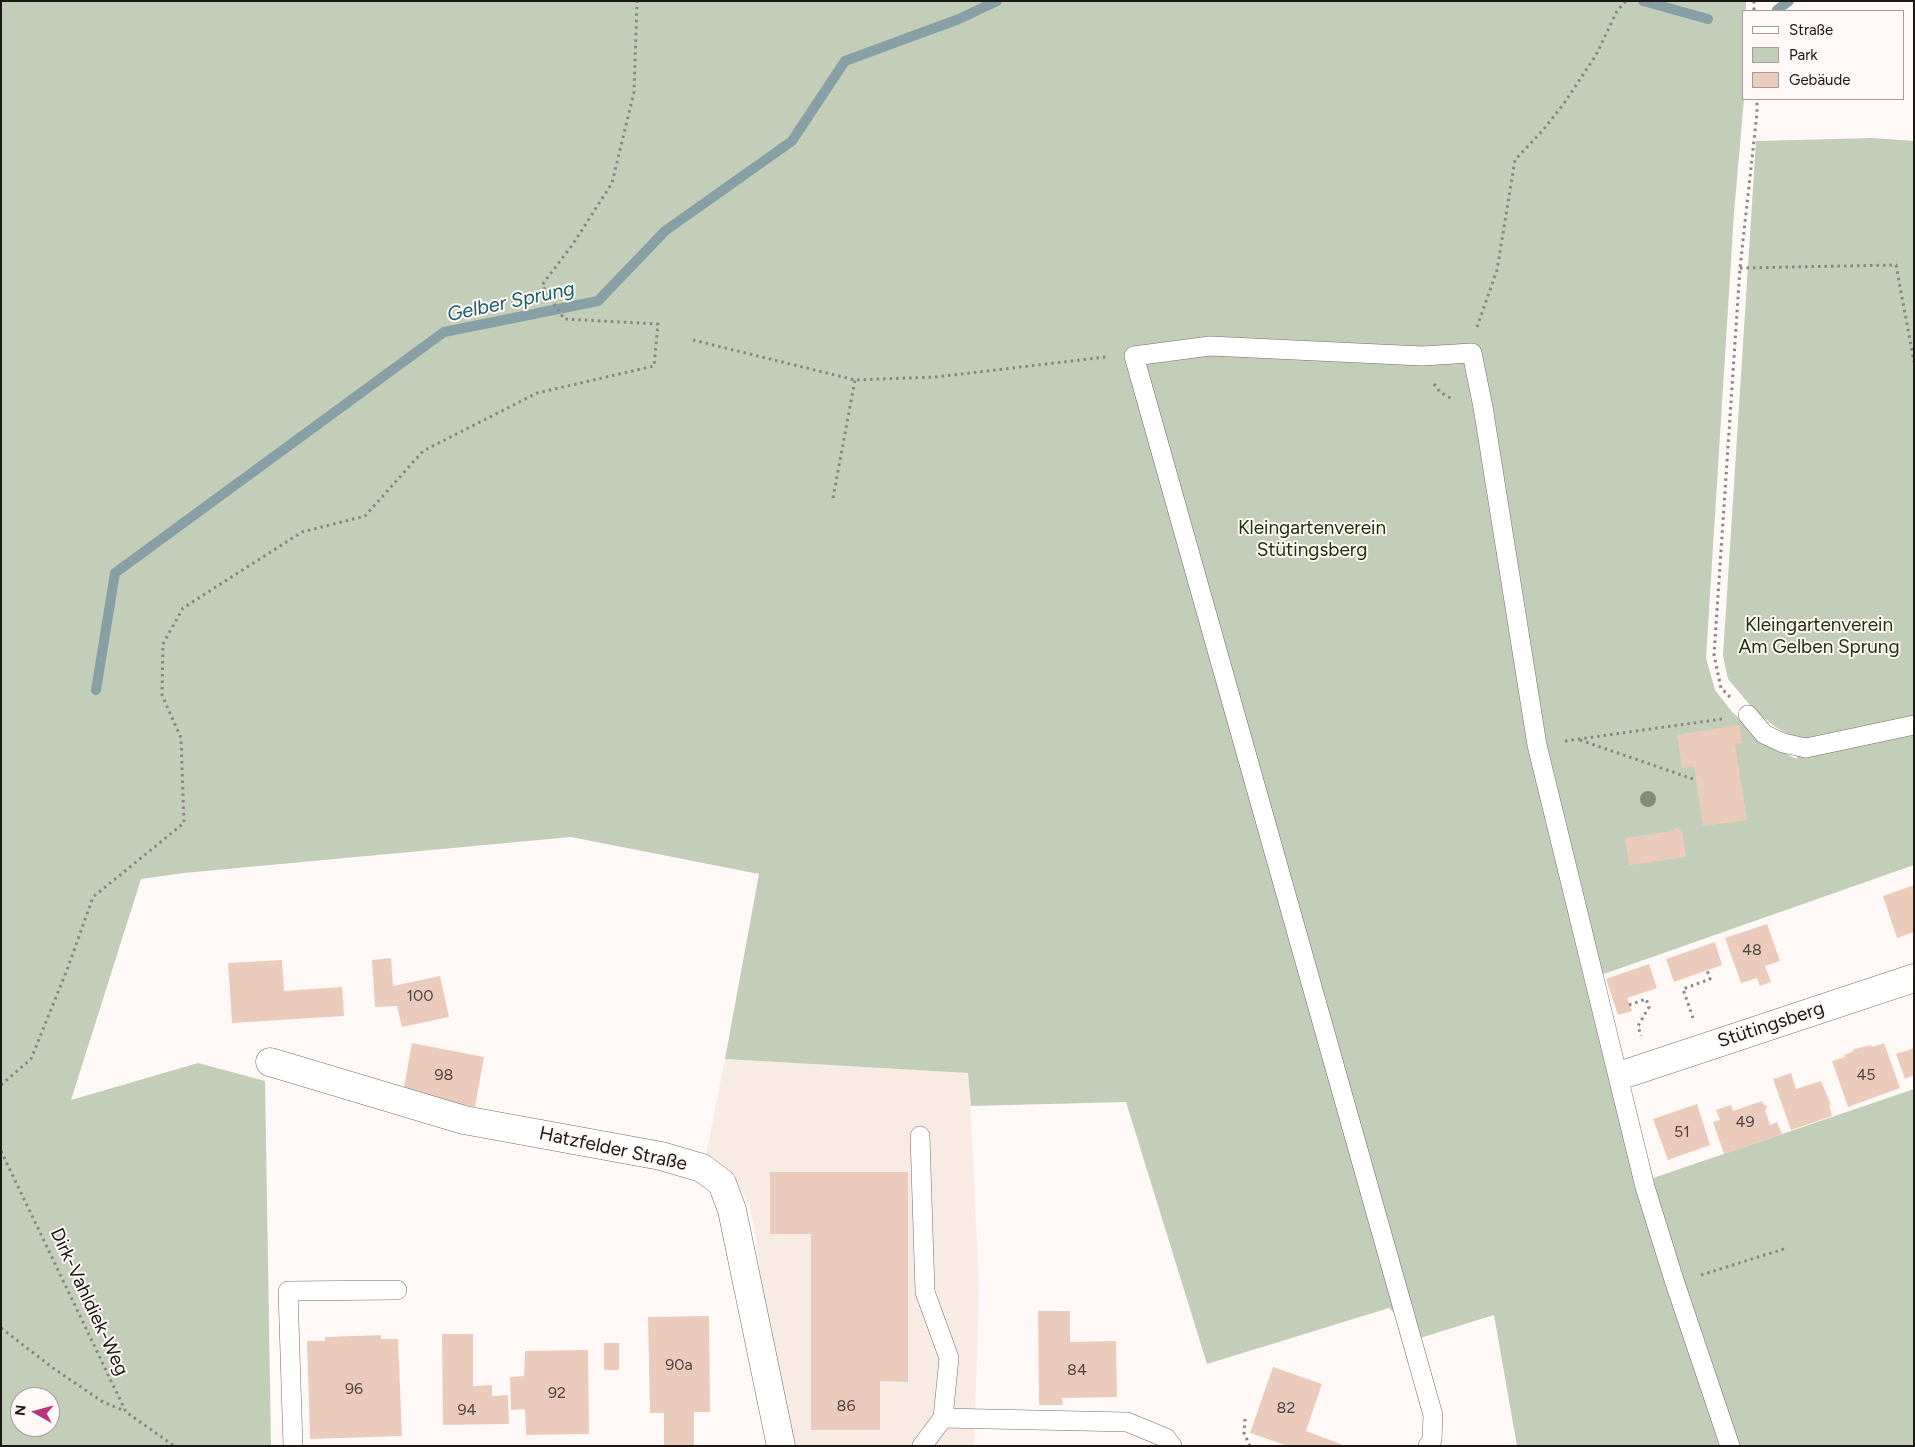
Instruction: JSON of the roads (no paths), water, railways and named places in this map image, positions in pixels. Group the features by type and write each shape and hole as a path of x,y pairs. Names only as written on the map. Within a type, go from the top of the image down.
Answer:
{"street":[{"name":"Stütingsberg","path":"1638,1069 1914,978"},
{"name":"Hatzfelder Straße","path":"270,1062 464,1120 661,1156 702,1168 722,1183 732,1210 781,1446"}],"lane":[{"path":"1428,1446 1432,1440 1433,1414 1134,356 1210,346 1422,356 1472,353 1482,401 1537,745 1645,1187 1730,1446"},
{"path":"1748,715 1764,734 1784,743 1806,748 1914,725"},
{"path":"920,1136 925,1292 949,1358 943,1418 922,1446"},
{"path":"293,1446 288,1291 397,1290"},
{"path":"943,1418 1127,1422 1166,1438 1172,1446"}],"waterway":[{"name":"Gelber Sprung","path":"96,690 115,573 444,332 598,301 665,231 792,141 845,61 959,19 997,1"},
{"name":"Gelber Sprung","path":"1643,1 1708,19"},
{"name":"Gelber Sprung","path":"1777,10 1789,1"}],"park label":[{"name":"Kleingartenverein Stütingsberg","path":"1312,539"},
{"name":"Kleingartenverein Am Gelben Sprung","path":"1819,636"}]}
